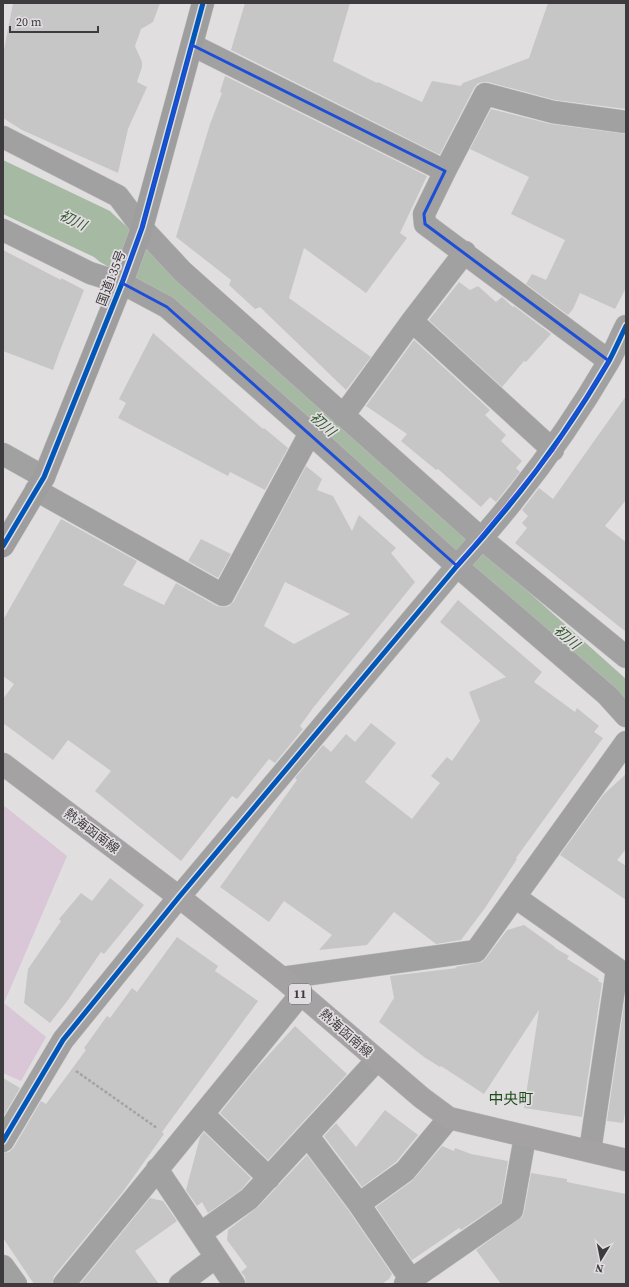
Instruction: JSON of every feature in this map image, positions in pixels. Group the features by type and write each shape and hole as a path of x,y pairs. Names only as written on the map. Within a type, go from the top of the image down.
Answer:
{"highway":[{"name":"国道135号","path":"3,546 40,484 122,283 142,228 203,3"}],"main road":[{"name":"熱海函南線","path":"3,764 179,897 282,978 422,1098 449,1118 626,1160"}],"street":[{"path":"192,45 445,171"},
{"path":"609,361 465,252 425,224 424,214 485,94 553,112 626,122"},
{"path":"3,137 118,196 142,228 182,271 482,539 626,657"},
{"path":"3,230 90,273 122,283 167,307 310,433 457,566 607,695 626,716"},
{"path":"343,416 412,321 465,252"},
{"path":"412,321 553,450"},
{"path":"3,1141 63,1040 179,897 457,566 482,539 553,450 609,361 626,326"},
{"path":"3,454 40,484 223,595 310,433"},
{"path":"282,978 476,951 626,742"},
{"path":"515,897 621,972 590,1151"},
{"path":"64,1284 301,994"},
{"path":"201,1233 249,1199 270,1178 377,1060"},
{"path":"203,1114 270,1178"},
{"path":"359,1204 405,1171 449,1118"},
{"path":"308,1136 359,1204 408,1282 512,1210 525,1136"},
{"path":"158,1169 234,1284"},
{"path":"180,1284 216,1258"},
{"path":"3,1266 16,1284"}],"path":[{"path":"72,1068 163,1133"}],"highlighted area":[{"path":"192,45 445,171 424,214 425,224 609,361 553,450 457,566 167,307 122,283 142,228"}],"shaded area":[{"path":"3,805 67,856 4,1003 46,1037 21,1081 3,1073"}],"water":[{"name":"初川","path":"3,160 110,211 626,679 626,714 172,302 100,262 94,257 3,214"}],"building":[{"path":"13,3 160,3 153,22 141,29 135,46 142,62 142,67 137,82 147,87 128,129 118,173 22,130 3,118 3,55"},
{"path":"245,3 350,3 333,61 377,83 378,82 422,102 432,81 461,86 463,83 529,58 548,3 626,3 626,109 555,100 488,82 482,82 477,84 474,88 440,154 438,154 231,50"},
{"path":"225,76 427,176 400,233 407,238 366,293 304,248 289,298 371,357 346,390 260,307 255,309 229,285 231,280 176,237 210,124 222,93 220,92"},
{"path":"491,109 551,124 626,134 626,288 615,309 580,293 573,309 568,315 526,284 532,274 546,280 565,240 511,214 529,177 470,149"},
{"path":"3,250 61,280 61,278 84,290 53,370 3,351"},
{"path":"459,282 470,290 478,286 496,302 502,297 513,307 514,306 551,334 526,362 524,361 502,387 429,320"},
{"path":"153,333 263,429 264,428 288,448 265,490 230,472 228,476 118,418 126,403 119,399"},
{"path":"414,340 490,410 485,415 506,435 501,441 522,461 516,468 520,472 496,502 490,497 481,507 438,469 436,470 401,441 407,434 366,406"},
{"path":"626,396 626,500 605,526 626,542 626,632 515,543 527,528 522,523 528,516 522,510 539,488 553,499"},
{"path":"306,466 322,479 317,490 333,496 352,531 359,515 396,548 391,553 415,582 313,708 300,726 303,729 275,763 269,759 237,799 232,796 181,861 95,791 111,771 68,740 53,760 3,723 3,699 14,684 3,676 3,620 61,519 137,561 123,585 164,605 176,583 217,606 229,606 234,601","holes":["285,582 350,614 294,644 264,626"]},
{"path":"201,539 231,554 218,578 188,561"},
{"path":"458,600 542,672 534,682 575,712 577,708 599,726 594,732 603,738 516,858 517,859 485,908 461,940 436,944 394,912 367,945 319,950 332,935 284,901 269,922 220,887 297,780 295,778 323,745 331,752 346,734 355,742 371,723 396,743 365,782 412,819 440,783 431,776 447,757 452,761 480,721 469,692 506,677 440,622"},
{"path":"626,774 626,849 617,860 626,866 626,900 560,855 604,794"},
{"path":"110,878 144,905 104,954 101,952 68,1000 50,1023 24,1003 28,969 61,921 59,919 81,893 92,901"},
{"path":"524,925 555,948 569,956 567,959 599,979 598,981 602,983 582,1117 524,1108 539,1010 484,1094 441,1066 440,1067 424,1057 379,1022 394,998 390,976 457,968 455,967 482,962 507,930"},
{"path":"177,937 218,966 215,971 258,1001 162,1132 164,1134 122,1193 54,1276 52,1284 34,1284 3,1238 3,1153 9,1152 14,1147 41,1101 46,1104 86,1050 84,1048 107,1016 110,1018 132,988 137,992"},
{"path":"625,998 626,1109 623,1123 607,1121"},
{"path":"295,1026 347,1074 268,1160 220,1113 253,1072"},
{"path":"3,1078 20,1088 3,1117"},
{"path":"385,1110 418,1135 396,1162 362,1187 324,1136 336,1123 356,1147"},
{"path":"204,1132 251,1178 241,1190 208,1213 202,1202 197,1206 186,1190 200,1137"},
{"path":"442,1146 454,1151 455,1148 471,1154 508,1161 501,1203 461,1230 459,1228 412,1260 376,1207 412,1181"},
{"path":"307,1155 349,1211 392,1274 389,1279 382,1284 246,1284 245,1277 241,1272 247,1267 227,1240 228,1230 258,1207"},
{"path":"531,1173 567,1179 567,1182 626,1194 626,1284 501,1284 476,1250 522,1217"},
{"path":"150,1198 163,1201 177,1221 135,1251 159,1284 80,1284"}],"cycle path":[{"path":"3,546 44,477 122,283 142,228 203,3"},
{"path":"3,1141 63,1040 179,897 519,493 575,416 609,361 626,326"}],"district":[{"name":"中央町","path":"511,1098"}]}
